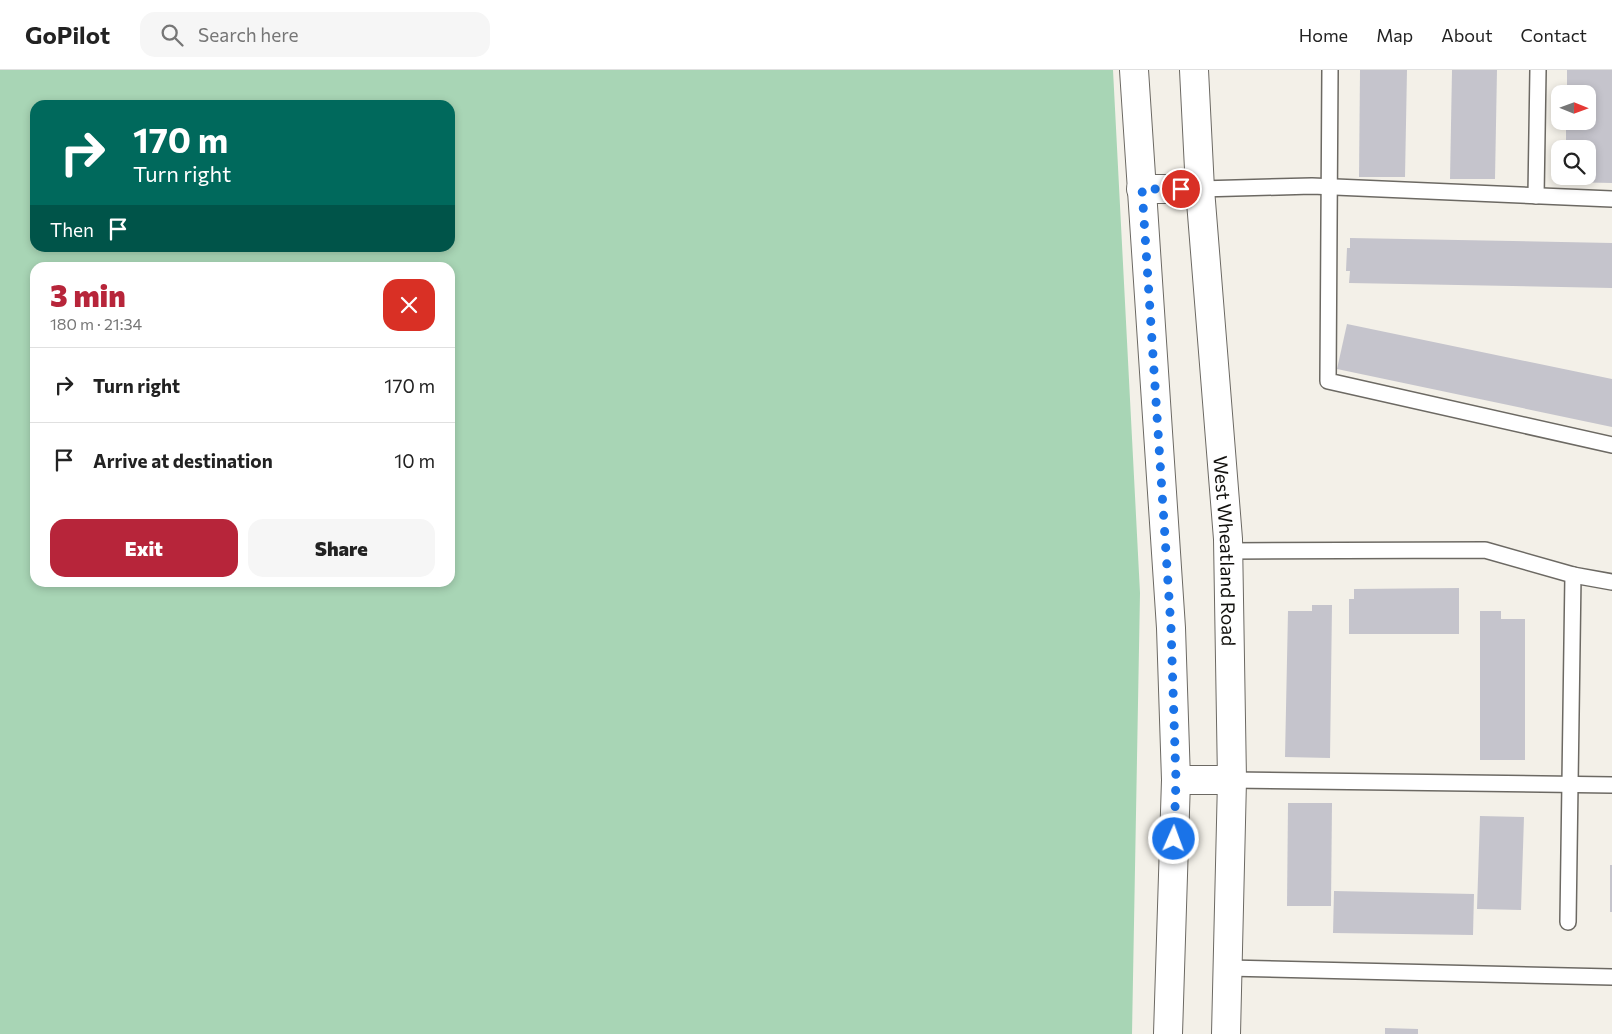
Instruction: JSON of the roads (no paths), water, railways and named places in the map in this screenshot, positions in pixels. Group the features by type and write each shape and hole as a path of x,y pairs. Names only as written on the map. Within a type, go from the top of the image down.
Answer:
{"main road":[{"path":"1134,70 1171,628 1176,780 1168,1034"},
{"name":"West Wheatland Road","path":"1194,70 1200,189 1229,551 1232,780 1226,1034"},
{"path":"1142,189 1200,189"},
{"path":"1176,780 1232,780"}],"lane":[{"path":"1330,70 1328,381 1612,445"},
{"path":"1536,196 1538,70"},
{"path":"1200,189 1329,187 1612,199"},
{"path":"1229,551 1486,550 1574,575 1612,582"},
{"path":"1568,922 1574,575"},
{"path":"1232,780 1612,785"},
{"path":"1227,968 1612,977"}]}
